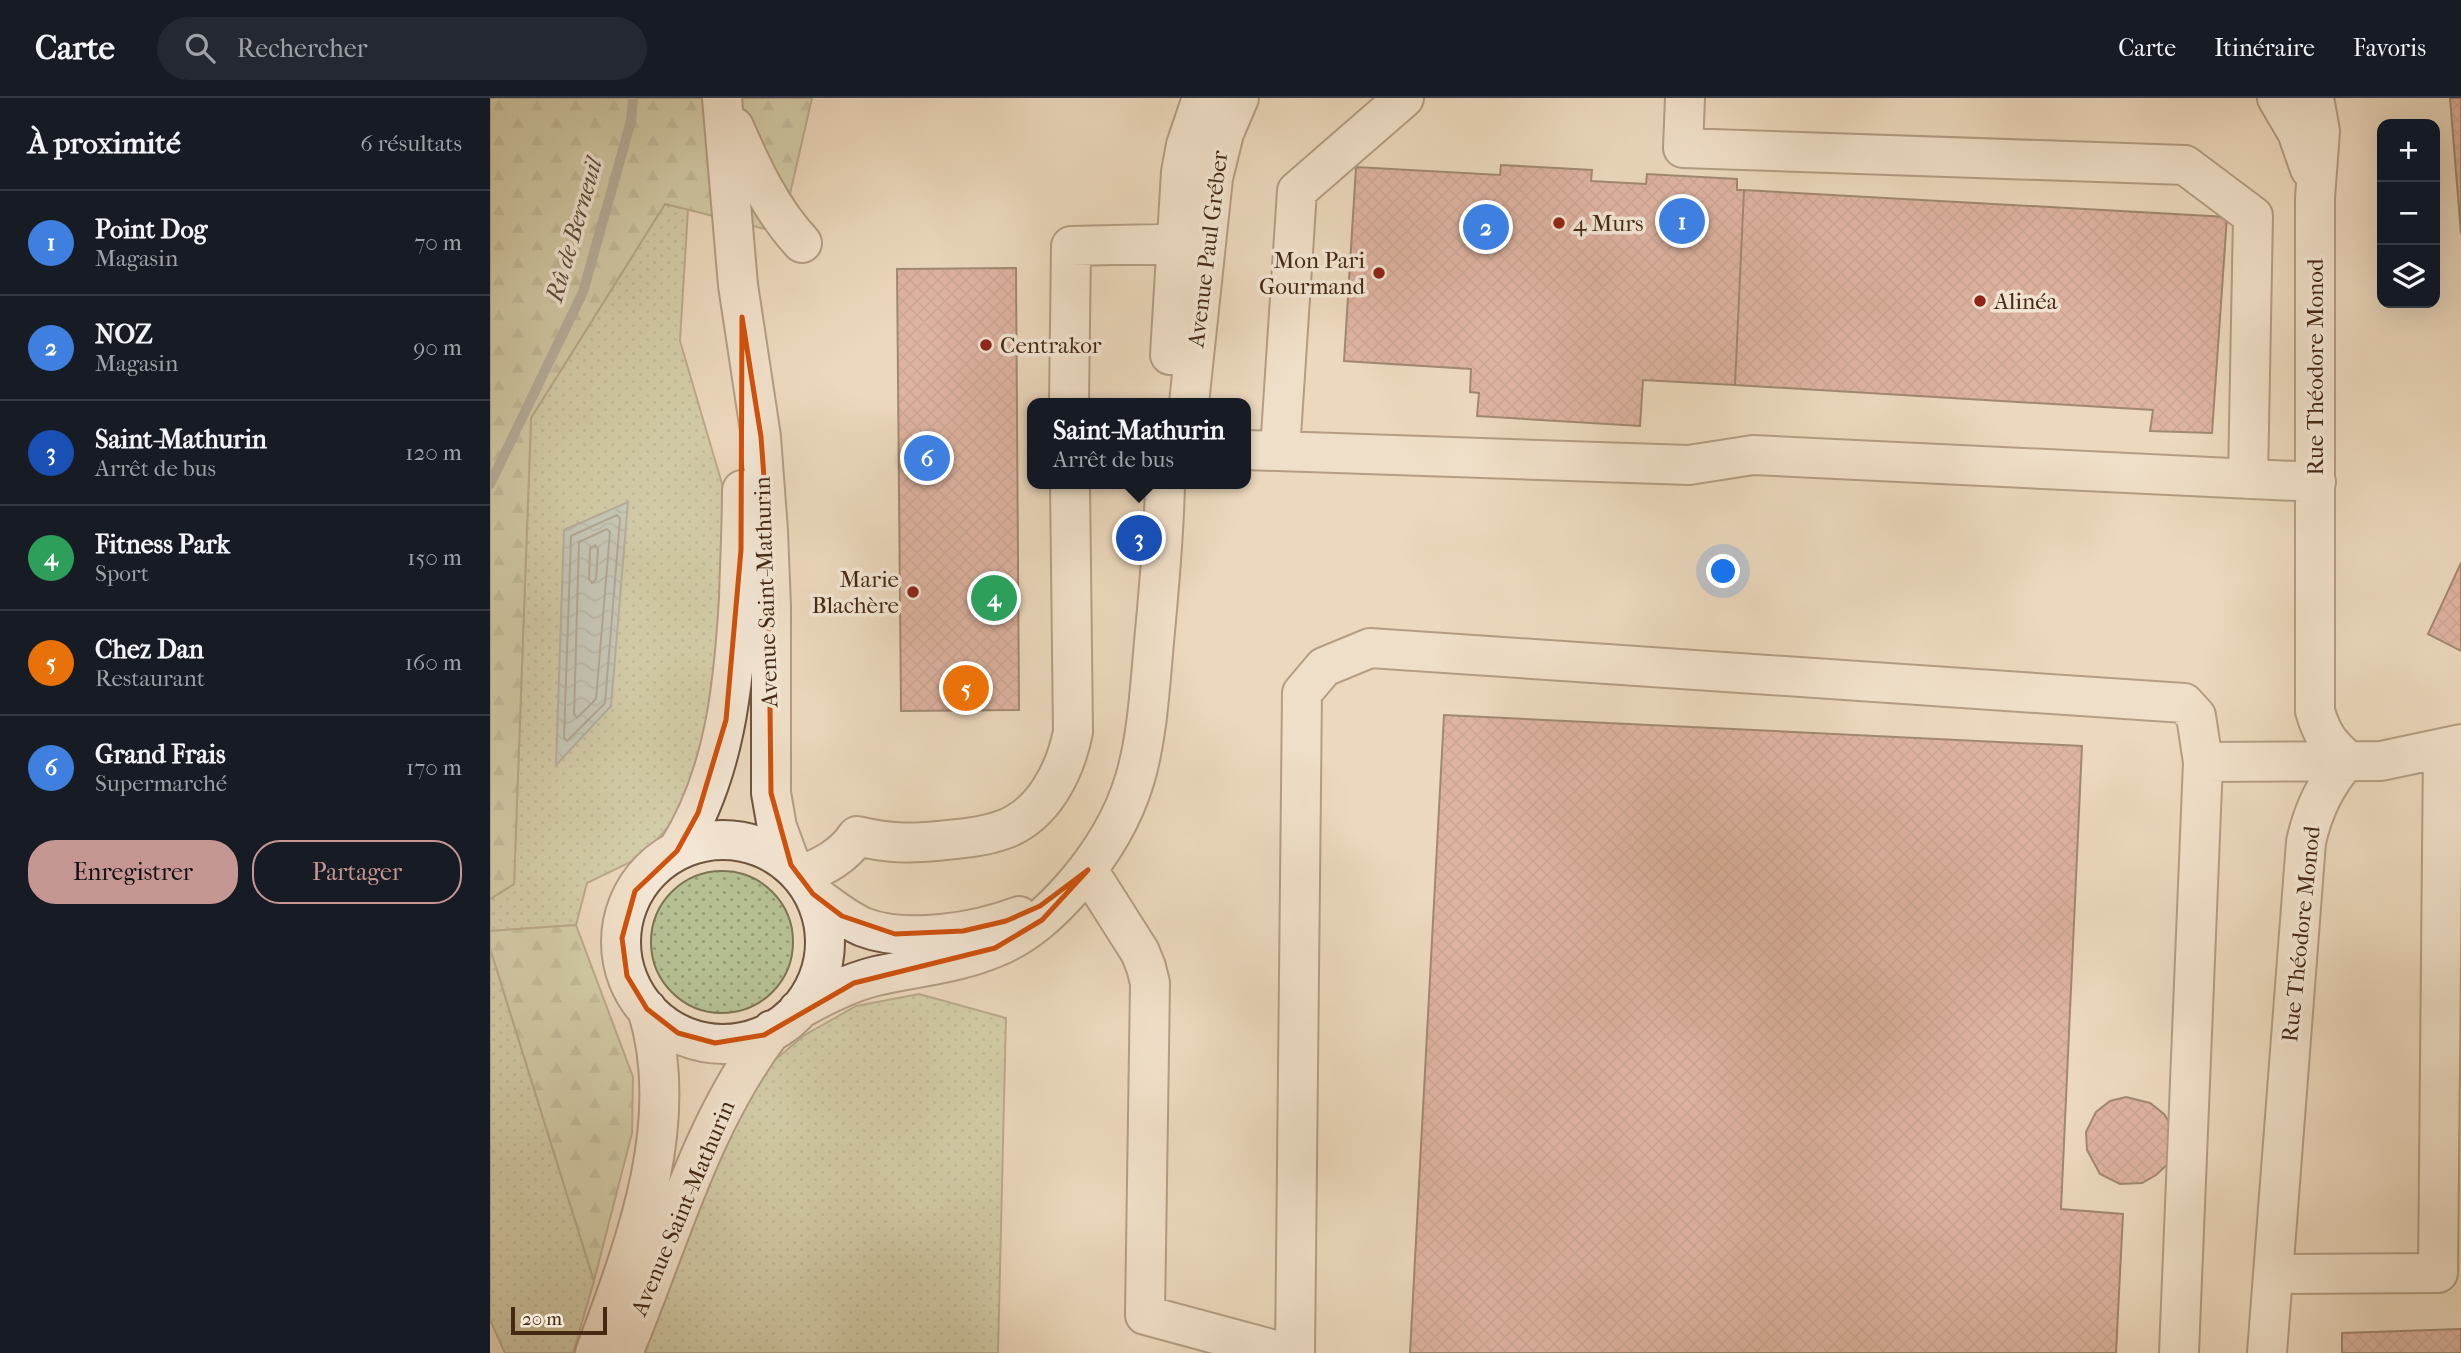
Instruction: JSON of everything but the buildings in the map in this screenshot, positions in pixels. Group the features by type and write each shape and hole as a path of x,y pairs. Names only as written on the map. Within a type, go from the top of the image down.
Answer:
{"street":[{"name":"Avenue Paul Gréber","path":"1189,398 1191,243 1178,199 1191,126 1202,98"},
{"name":"Avenue Paul Gréber","path":"1168,398 1191,243 1217,154 1239,98"},
{"path":"1404,98 1297,191 1263,450 1689,465 1754,455 2316,482"},
{"path":"1685,98 1683,148 2185,166 2253,216 2248,479"},
{"name":"Rue Théodore Monod","path":"2277,98 2303,146 2315,198"},
{"name":"Rue Théodore Monod","path":"2267,1353 2306,842 2311,818 2321,797 2333,775 2347,760 2329,744 2315,711 2315,198 2320,131 2314,98"},
{"path":"722,99 762,187 790,230 802,243"},
{"name":"Avenue Saint-Mathurin","path":"722,99 742,317 761,437 771,607 771,793 777,827 802,878"},
{"path":"1069,398 1071,246 1191,243"},
{"name":"Avenue Saint-Mathurin","path":"677,851 698,813 711,777 732,686 742,510 742,317"},
{"path":"802,878 838,857 857,836 887,843 909,844 964,839 1006,829 1021,821 1049,792 1062,770 1073,732 1070,489"},
{"path":"1088,870 1058,895 1023,914 989,926 936,933 895,934 878,932 842,916 769,851 736,841 710,841 677,851 653,868 640,883 624,918 624,967 631,985 647,1009 669,1028 706,1042 745,1041 826,994 854,983 975,956 1013,939 1042,920 1088,870 1121,817 1141,762 1164,537 1165,489"},
{"path":"1164,537 1174,489"},
{"path":"1295,1353 1302,693 1324,667 1370,648 2184,703 2196,716 2203,762 2179,1353"},
{"path":"2203,762 2381,761 2452,746 2438,1273 2273,1274"},
{"path":"1088,870 1140,952 1150,983 1145,1315 1286,1353"},
{"path":"785,1020 816,982 824,950 822,917 802,878"},
{"name":"Avenue Saint-Mathurin","path":"595,1353 651,1180 658,1064 647,1009"},
{"name":"Avenue Saint-Mathurin","path":"623,1353 685,1191 712,1131 746,1065 785,1020"}],"highlighted area":[{"path":"742,317 761,437 768,531 771,793 791,865 813,894 842,916 895,934 963,931 1006,921 1040,906 1088,870 1042,920 995,948 854,983 764,1035 715,1043 678,1033 647,1009 627,976 622,938 635,891 677,851 698,813 726,720 741,550"}],"green space":[{"path":"490,98 812,98 781,233 665,204 531,418 514,884 490,899"},
{"path":"665,204 688,209 680,341 730,511 706,745 675,819 643,856 587,883 576,925 490,931 490,899 514,884 531,418"},
{"path":"722,871 749,876 772,892 788,915 793,942 788,969 772,992 749,1008 722,1013 695,1008 672,992 656,969 651,942 656,915 672,892 695,876"},
{"path":"576,925 633,1077 632,1133 594,1281 490,948 490,931"},
{"path":"490,948 594,1281 573,1353 505,1353 490,1320"},
{"path":"919,994 1006,1018 998,1353 633,1353 746,1085 803,1036 856,1006"}],"water":[{"path":"628,502 611,706 556,765 564,530"}],"waterway":[{"name":"Rû de Berneuil","path":"490,484 583,292 631,121 633,98"}],"place":[{"name":"Point Dog","path":"1682,221"},
{"name":"4 Murs","path":"1559,223"},
{"name":"NOZ","path":"1486,227"},
{"name":"Mon Pari Gourmand","path":"1379,273"},
{"name":"Alinéa","path":"1980,301"},
{"name":"Centrakor","path":"986,345"},
{"name":"Grand Frais","path":"927,458"},
{"name":"Saint-Mathurin","path":"1139,538"},
{"name":"Marie Blachère","path":"913,592"},
{"name":"Fitness Park","path":"994,598"},
{"name":"Chez Dan","path":"966,688"}]}
